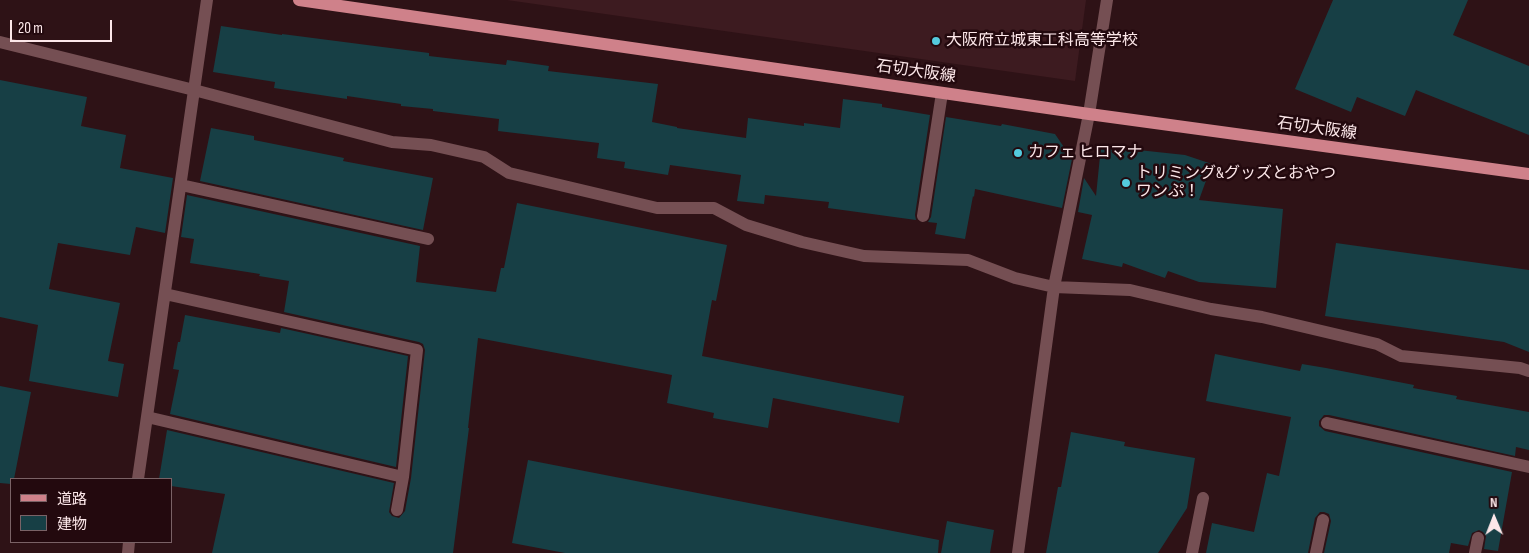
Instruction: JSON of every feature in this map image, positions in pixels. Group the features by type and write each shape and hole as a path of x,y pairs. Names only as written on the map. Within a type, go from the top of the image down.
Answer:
{"main road":[{"name":"石切大阪線","path":"299,0 1089,114 1529,174"}],"street":[{"path":"138,478 207,0"},
{"path":"1018,553 1054,287 1089,114 1107,0"},
{"path":"0,42 392,142 431,145 484,157 509,173 657,208 714,208 746,225 802,242 864,256 968,260 1015,278 1054,287 1130,290 1211,309 1262,317 1377,344 1401,356 1520,368 1529,371"},
{"path":"923,216 942,92"},
{"path":"181,185 428,239"},
{"path":"165,294 417,350 403,477 397,510"},
{"path":"147,417 403,477"},
{"path":"1327,423 1529,467"},
{"path":"1192,553 1203,498"},
{"path":"1316,553 1323,520"},
{"path":"1475,553 1478,538"}],"shaded area":[{"name":"大阪府立城東工科高等学校","path":"507,0 1086,0 1075,81"}],"building":[{"path":"1333,0 1468,0 1453,35 1529,66 1529,135 1416,90 1405,116 1357,97 1351,112 1295,89"},
{"path":"221,26 429,53 429,56 506,65 507,60 549,66 548,71 658,84 652,122 677,128 746,138 748,118 804,126 804,123 840,128 843,99 882,104 882,107 930,115 915,215 916,220 828,208 829,202 765,195 764,204 737,201 741,175 670,165 668,175 624,168 625,162 597,158 599,143 498,131 499,119 433,111 433,109 401,106 401,104 347,96 347,99 274,88 275,82 213,72"},
{"path":"0,80 87,97 81,126 126,135 120,168 173,178 165,233 136,227 130,255 58,243 49,289 120,303 108,361 124,364 118,397 29,381 38,325 0,317"},
{"path":"946,117 1001,126 1002,124 1055,134 1072,159 1062,208 975,189 965,239 935,234 937,223 928,222 931,217"},
{"path":"211,128 254,136 254,140 344,158 343,161 433,178 423,230 200,181"},
{"path":"1101,146 1185,155 1212,164 1199,200 1283,209 1276,288 1199,282 1168,271 1165,278 1123,263 1122,267 1082,259 1092,215 1078,212 1084,178 1096,196"},
{"path":"187,195 420,246 416,282 496,292 501,268 504,268 517,203 727,245 716,301 712,300 702,356 904,396 899,423 773,398 768,428 713,418 714,413 667,403 672,375 478,338 453,553 212,553 225,494 172,486 172,478 159,478 167,430 394,483 389,512 392,516 399,518 405,511 411,478 425,350 423,344 419,342 284,312 289,281 259,276 260,274 190,263 194,239 181,237"},
{"path":"1336,243 1529,270 1529,352 1504,342 1325,316"},
{"path":"185,315 280,333 281,328 408,356 396,467 170,414 179,370 173,369"},
{"path":"1215,354 1300,371 1302,364 1326,368 1414,385 1413,388 1457,396 1456,399 1529,412 1529,450 1516,447 1515,456 1329,415 1324,415 1319,421 1319,426 1325,431 1512,472 1498,551 1484,549 1486,536 1479,530 1472,533 1468,546 1451,543 1449,553 1324,553 1331,521 1329,514 1320,512 1315,518 1308,553 1206,553 1212,523 1254,532 1267,473 1279,476 1291,417 1206,401"},
{"path":"0,386 31,392 14,478 10,478 10,484 0,483"},
{"path":"1071,432 1125,442 1124,446 1195,458 1187,508 1158,553 1046,553 1058,487 1061,487"},
{"path":"528,460 939,540 938,553 565,553 512,543"},
{"path":"947,521 994,530 990,553 941,553"}],"place":[{"name":"大阪府立城東工科高等学校","path":"936,41"},
{"name":"カフェ ヒロマナ","path":"1018,153"},
{"name":"トリミング&グッズとおやつ ワンぷ！","path":"1126,183"}]}
